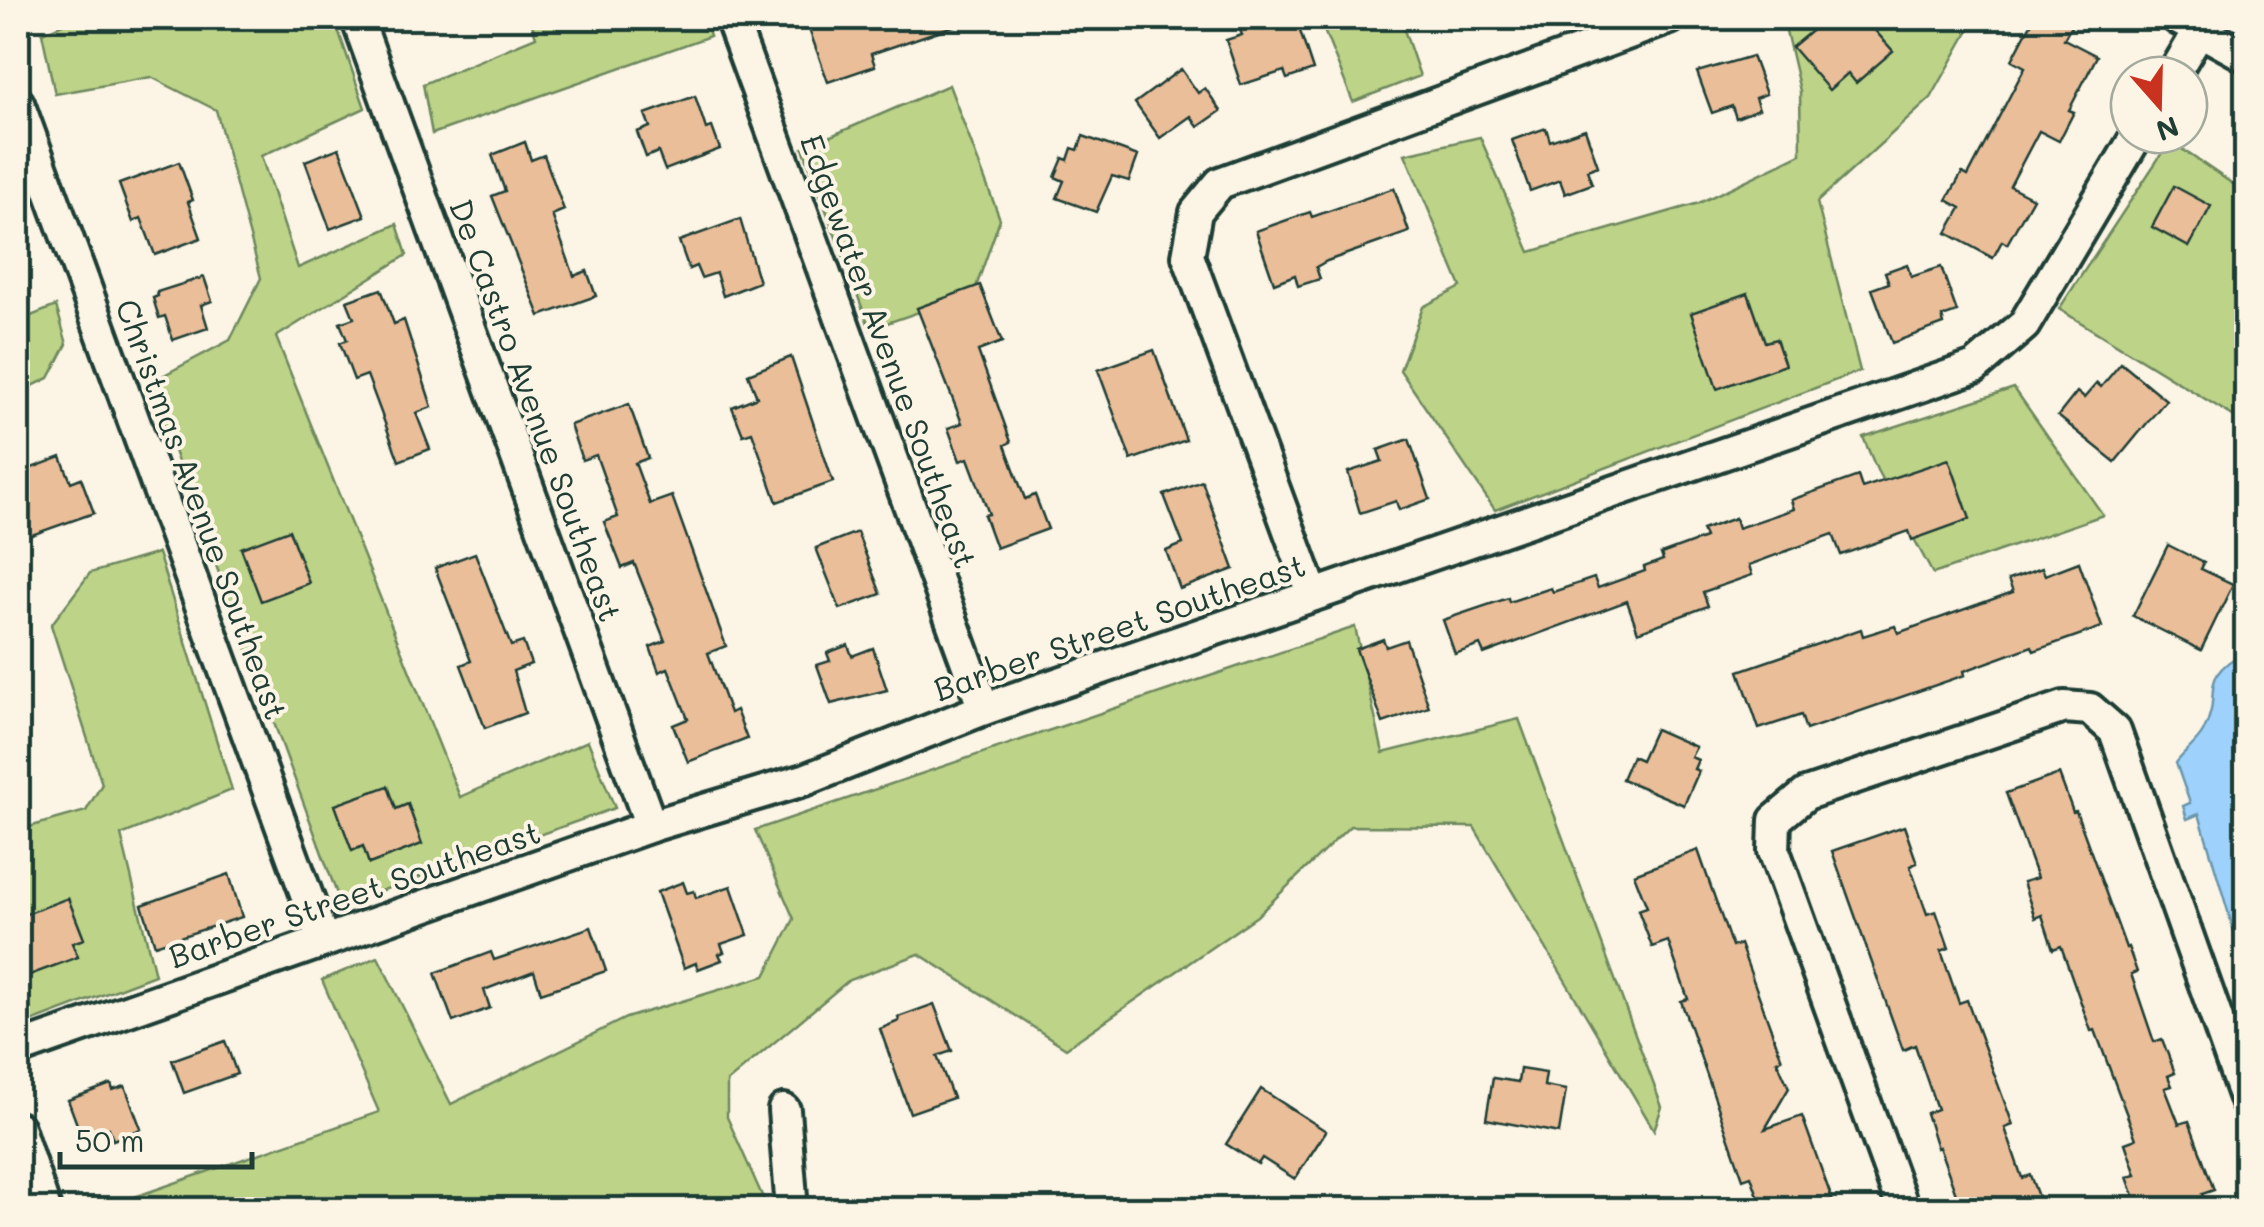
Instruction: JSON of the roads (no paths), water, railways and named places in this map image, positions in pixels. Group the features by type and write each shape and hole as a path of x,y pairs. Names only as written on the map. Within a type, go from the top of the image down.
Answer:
{"street":[{"name":"De Castro Avenue Southeast","path":"357,18 651,826"},
{"name":"Edgewater Avenue Southeast","path":"731,18 984,709"},
{"path":"1314,595 1188,256 1196,212 1220,182 1670,18"},
{"path":"2179,55 2188,24 2246,56"},
{"name":"Christmas Avenue Southeast","path":"18,103 323,940"},
{"name":"Barber Street Southeast","path":"18,1049 651,826 806,779 984,709 1976,367 2024,325 2125,155"},
{"path":"1904,1210 1774,851 1775,820 1806,794 2064,707 2090,709 2115,731 2246,1101"},
{"path":"784,1110 792,1210"},
{"path":"18,1128 35,1207"}],"water":[{"path":"2246,651 2246,972 2199,814 2187,819 2183,806 2190,803 2176,763 2203,732 2220,670"}]}
